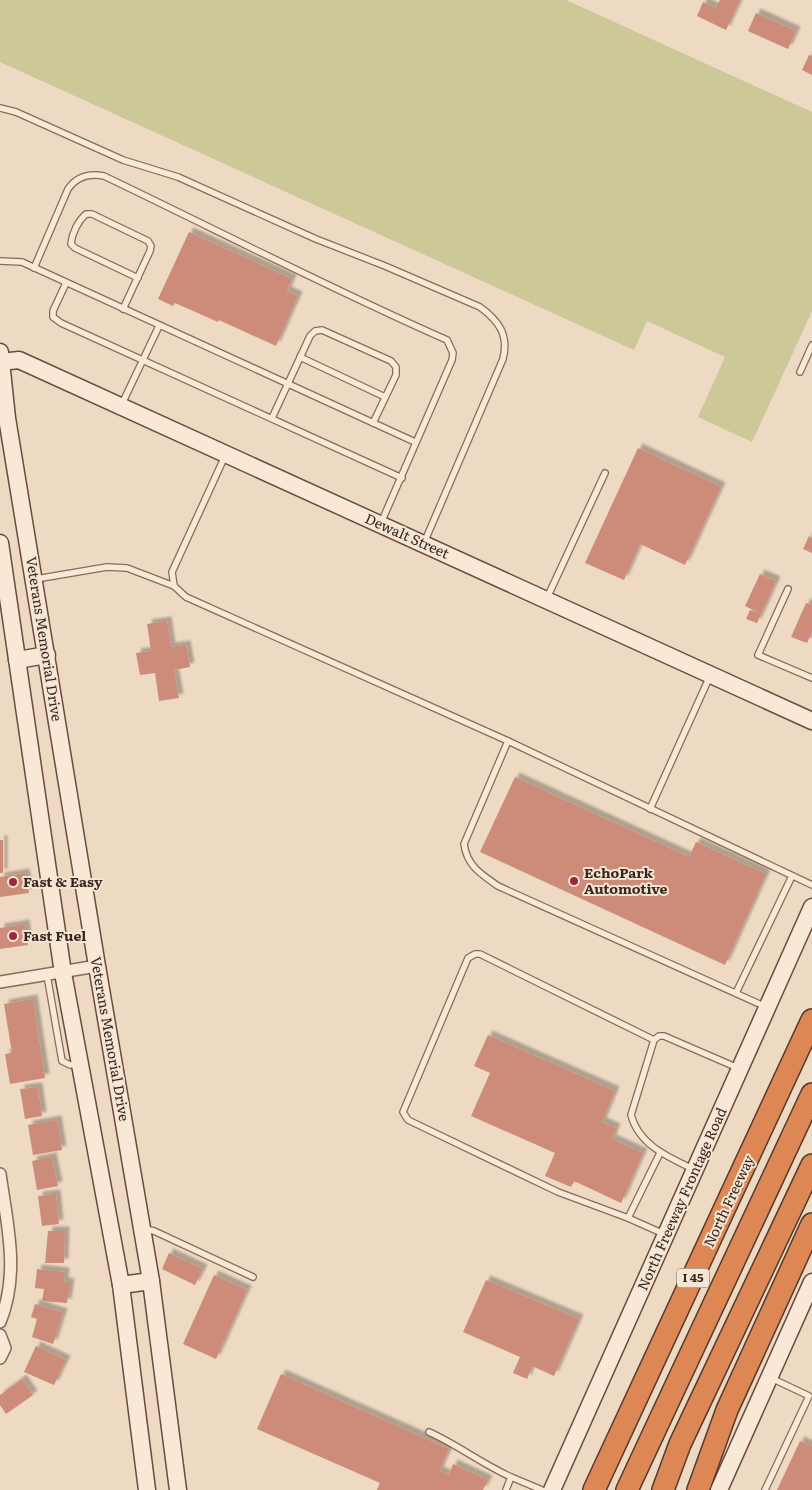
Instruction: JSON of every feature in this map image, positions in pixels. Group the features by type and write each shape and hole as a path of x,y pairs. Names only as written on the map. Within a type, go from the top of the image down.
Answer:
{"highway":[{"path":"792,1066 812,1002"},
{"name":"North Freeway","path":"594,1490 812,1020"},
{"path":"627,1490 812,1094"},
{"path":"663,1490 680,1444 812,1165"},
{"path":"705,1489 727,1410 812,1224"}],"main road":[{"name":"Dewalt Street","path":"0,358 19,360 812,721"},
{"name":"Veterans Memorial Drive","path":"0,358 2,405 47,654 97,966 152,1281 178,1490"},
{"name":"Veterans Memorial Drive","path":"0,543 17,660 55,974 80,1064 120,1285 147,1490"},
{"path":"17,660 47,654"},
{"name":"North Freeway Frontage Road","path":"552,1490 812,907"},
{"path":"120,1285 152,1281"},
{"path":"705,1489 769,1378 812,1282"}],"street":[{"path":"0,982 97,966"},
{"path":"0,1181 8,1223 12,1275 6,1308 0,1322"},
{"path":"0,1335 4,1341 5,1348 0,1358"}],"lane":[{"path":"0,108 16,112 123,160 178,177 316,239 385,266 472,304 494,317 501,327 505,339 504,359 424,544"},
{"path":"34,268 73,182 82,176 93,174 104,176 298,269 343,294 447,340 454,353 452,360 380,525"},
{"path":"123,310 138,278 150,251 151,246 148,241 92,214 86,214 80,219 71,244 75,248 138,278"},
{"path":"0,261 11,260 34,268 415,442"},
{"path":"66,283 53,311 53,318 61,323 402,478"},
{"path":"121,407 158,326"},
{"path":"272,418 310,336 315,331 322,330 391,360 396,367 396,375 373,423"},
{"path":"800,372 812,345"},
{"path":"300,357 385,397"},
{"path":"174,586 172,572 226,453"},
{"path":"546,600 605,473"},
{"path":"34,580 107,567 122,567 174,586 186,597 508,741 812,885"},
{"path":"788,589 758,655 812,678"},
{"path":"650,809 710,674"},
{"path":"508,741 464,844 466,857 476,871 498,886 767,1008"},
{"path":"736,993 792,876"},
{"path":"654,1040 489,959 475,954 468,958 403,1112 408,1120 558,1192 628,1218 666,1235"},
{"path":"695,1170 660,1153 641,1134 634,1124 631,1115 654,1040 659,1036 664,1036 740,1068"},
{"path":"628,1218 660,1153"},
{"path":"142,1228 154,1231 253,1277"},
{"path":"766,1490 809,1396 769,1378"},
{"path":"805,1405 812,1408"},
{"path":"429,1432 454,1444 487,1466 542,1490"},
{"path":"506,1490 511,1477"}],"shaded area":[{"path":"0,0 566,0 812,112 812,311 752,442 698,417 725,357 647,321 634,350 0,62"}],"building":[{"path":"720,0 740,0 726,30 697,16 703,2 716,8"},
{"path":"756,13 796,31 788,49 748,31"},
{"path":"809,55 812,56 812,75 802,70"},
{"path":"189,232 292,279 287,291 298,296 276,346 219,320 218,322 175,303 173,306 158,299"},
{"path":"638,448 721,487 685,565 640,544 624,580 585,563"},
{"path":"809,536 812,538 812,553 803,549"},
{"path":"760,574 776,581 761,614 745,606"},
{"path":"806,603 812,605 812,631 807,643 791,637"},
{"path":"750,610 761,614 757,623 746,619"},
{"path":"167,621 171,647 186,645 190,667 174,670 179,698 159,701 155,673 140,675 136,653 151,651 147,624"},
{"path":"515,777 689,857 696,842 766,874 725,965 480,852"},
{"path":"0,840 3,840 3,873 0,873"},
{"name":"Fast & Easy","path":"25,873 29,893 0,897 0,877"},
{"name":"Fast Fuel","path":"25,924 28,945 0,949 0,928"},
{"path":"33,999 45,1078 10,1084 5,1054 12,1053 4,1004"},
{"path":"488,1035 615,1091 602,1122 616,1128 612,1139 643,1153 621,1203 574,1181 571,1187 545,1176 555,1153 471,1116 490,1073 474,1066"},
{"path":"38,1087 42,1116 25,1119 20,1089"},
{"path":"57,1120 62,1150 33,1155 28,1125"},
{"path":"52,1157 58,1186 37,1190 32,1161"},
{"path":"56,1194 59,1224 42,1226 38,1196"},
{"path":"48,1231 65,1231 64,1263 45,1263"},
{"path":"169,1253 203,1269 195,1285 162,1269"},
{"path":"37,1269 65,1272 64,1282 70,1283 67,1303 42,1301 44,1289 35,1288"},
{"path":"214,1275 247,1290 216,1359 183,1344"},
{"path":"486,1280 579,1319 554,1376 532,1366 527,1379 513,1373 520,1357 463,1332"},
{"path":"35,1304 63,1313 53,1344 32,1337 37,1319 31,1317"},
{"path":"36,1346 66,1360 54,1385 24,1372"},
{"path":"281,1374 449,1449 439,1471 449,1475 453,1464 488,1480 483,1490 377,1490 380,1483 257,1429"},
{"path":"22,1379 33,1395 6,1414 0,1405 0,1395"},
{"path":"800,1441 812,1446 812,1490 777,1490"}],"place":[{"name":"EchoPark Automotive","path":"574,881"},
{"name":"Fast & Easy","path":"13,882"},
{"name":"Fast Fuel","path":"13,936"}]}
